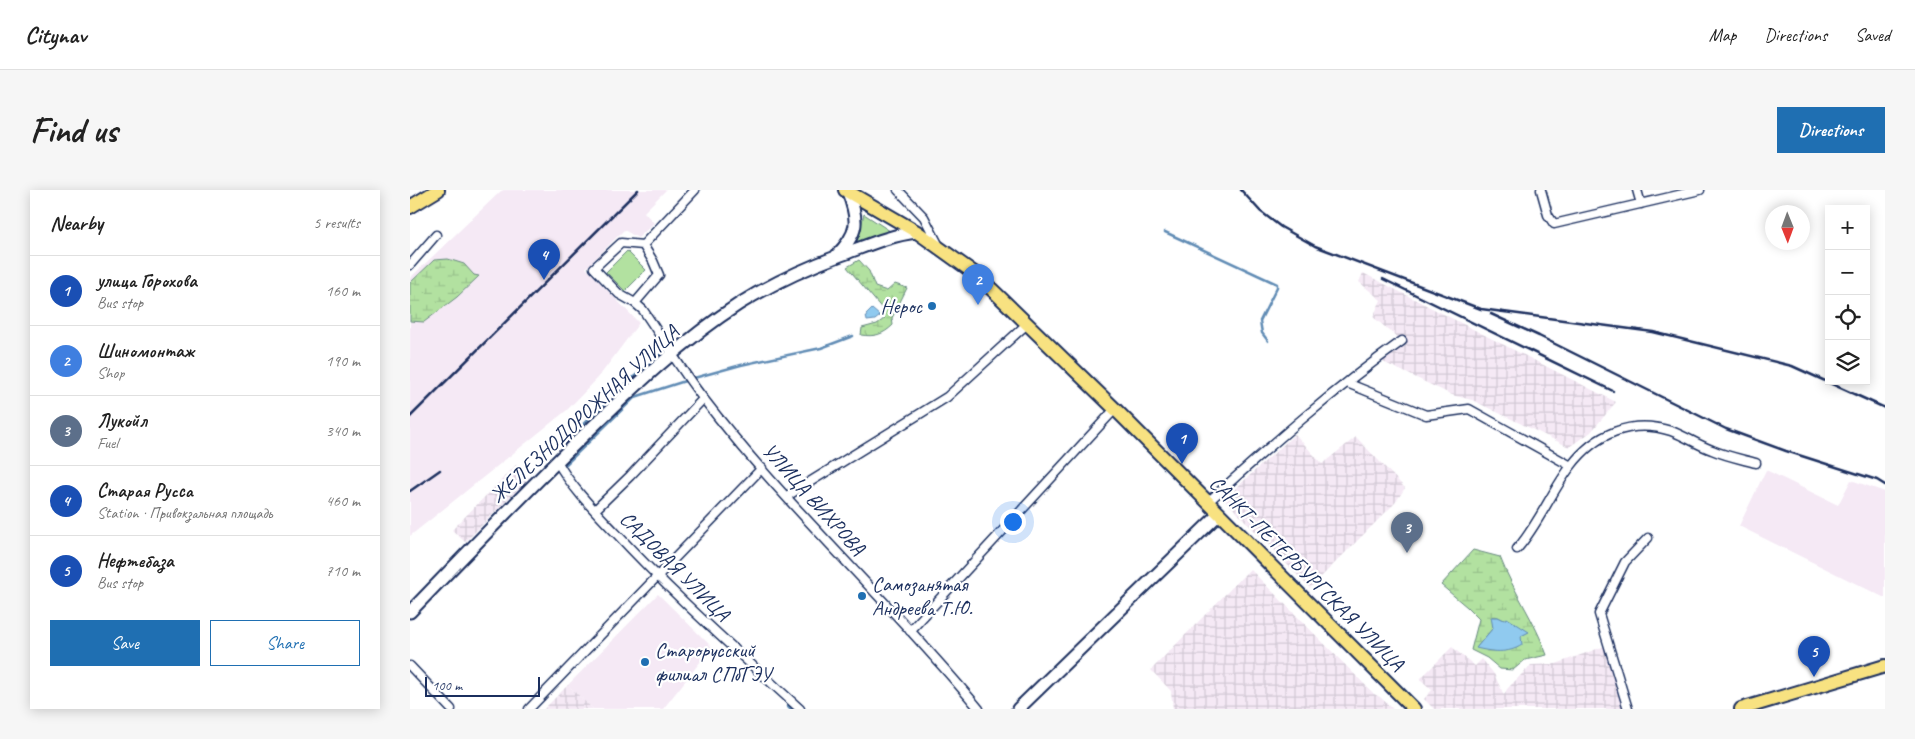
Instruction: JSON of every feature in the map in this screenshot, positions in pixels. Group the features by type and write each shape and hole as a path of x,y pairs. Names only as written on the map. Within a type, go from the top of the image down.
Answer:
{"main road":[{"path":"410,207 438,190"},
{"path":"847,191 917,232 940,248"},
{"name":"САНКТ-ПЕТЕРБУРГСКАЯ УЛИЦА","path":"940,248 977,275 1028,323 1414,709"},
{"path":"1742,709 1885,666"}],"street":[{"path":"635,302 659,276 643,245 695,190"},
{"name":"САНКТ-ПЕТЕРБУРГСКАЯ УЛИЦА","path":"898,190 924,217 940,248"},
{"path":"1540,190 1548,215 1554,224 1700,190"},
{"path":"1638,190 1642,204"},
{"path":"833,258 846,246 854,233 857,220 847,191"},
{"name":"ЖЕЛЕЗНОДОРОЖНАЯ УЛИЦА","path":"410,612 483,534 619,401 673,352 738,305 775,284 833,258 887,238 917,232"},
{"path":"410,265 436,235"},
{"name":"УЛИЦА ВИХРОВА","path":"643,245 621,243 594,268 619,294 635,302 643,310 703,399 787,496 945,668 979,709"},
{"path":"787,496 947,397 1028,323"},
{"path":"1208,502 1279,438 1402,341"},
{"path":"1347,383 1426,415 1470,409 1571,466"},
{"path":"595,510 703,399"},
{"path":"910,631 1116,410"},
{"path":"1517,548 1529,535 1571,466 1584,452 1607,433 1620,428 1654,426 1689,438 1710,450 1756,464"},
{"name":"САДОВАЯ УЛИЦА","path":"557,461 563,473 656,577 800,709"},
{"path":"529,709 762,468"},
{"path":"1018,709 1219,514"},
{"path":"1628,709 1599,614 1625,562 1648,538"},
{"path":"410,666 450,709"}],"shaded area":[{"path":"504,190 666,190 644,212 654,223 638,238 624,230 586,268 639,323 598,378 567,410 410,536 410,278"},
{"path":"1363,273 1616,402 1591,432 1569,447 1472,400 1452,395 1381,361 1377,355 1397,337 1373,317 1381,300 1359,282"},
{"path":"1295,434 1322,464 1356,437 1405,488 1395,503 1310,588 1224,499"},
{"path":"516,465 529,478 465,542 452,530"},
{"path":"1766,470 1838,505 1851,480 1885,492 1885,598 1739,526"},
{"path":"1250,569 1374,694 1393,709 1173,709 1171,691 1151,670"},
{"name":"Старорусский филиал СПбГЭУ","path":"658,594 712,647 663,709 593,709 568,685"},
{"path":"1605,646 1624,709 1434,709 1424,699 1432,690 1420,679 1452,647 1475,666 1482,659 1494,674 1504,695 1507,689 1531,665 1556,664"},
{"path":"568,685 593,709 544,709"}],"green space":[{"path":"864,214 890,231 854,245 859,234"},
{"path":"627,251 646,270 625,291 606,272"},
{"path":"448,259 464,264 474,275 479,276 457,297 424,322 410,321 410,283 434,260"},
{"path":"859,260 869,271 875,287 887,291 895,284 907,288 892,318 893,325 886,331 870,336 861,335 862,328 877,324 884,319 884,311 847,267"},
{"path":"1473,550 1500,557 1547,655 1525,660 1513,670 1500,669 1487,658 1471,650 1479,619 1441,585","holes":["1492,617 1498,617 1528,632 1521,636 1477,647 1493,628"]}],"water":[{"path":"872,309 880,316 875,320 867,321 866,315"},
{"path":"1491,617 1498,617 1504,620 1507,618 1529,632 1521,636 1522,645 1511,650 1500,651 1476,648 1493,628"}],"waterway":[{"path":"1165,232 1277,284 1260,321 1262,333 1268,341"},
{"path":"694,378 741,365 821,348 853,336"},
{"path":"616,392 662,353"},
{"path":"564,466 635,397 685,381"},
{"path":"571,436 607,401"},
{"path":"788,706 791,709"}],"railway":[{"path":"410,417 638,190"},
{"path":"1241,190 1260,211 1281,227 1315,246 1481,309 1653,332 1792,366 1885,408"},
{"path":"1383,279 1613,391"},
{"path":"1491,314 1726,429 1786,451 1877,480 1885,485"},
{"path":"410,491 440,470"}],"place":[{"name":"Старая Русса","path":"544,280"},
{"name":"Шиномонтаж","path":"978,305"},
{"name":"Нерос","path":"932,306"},
{"name":"улица Горохова","path":"1182,464"},
{"name":"Лукойл","path":"1407,553"},
{"name":"Самозанятая Андреева Т.Ю.","path":"862,596"},
{"name":"Старорусский филиал СПбГЭУ","path":"645,662"},
{"name":"Нефтебаза","path":"1814,677"}]}
